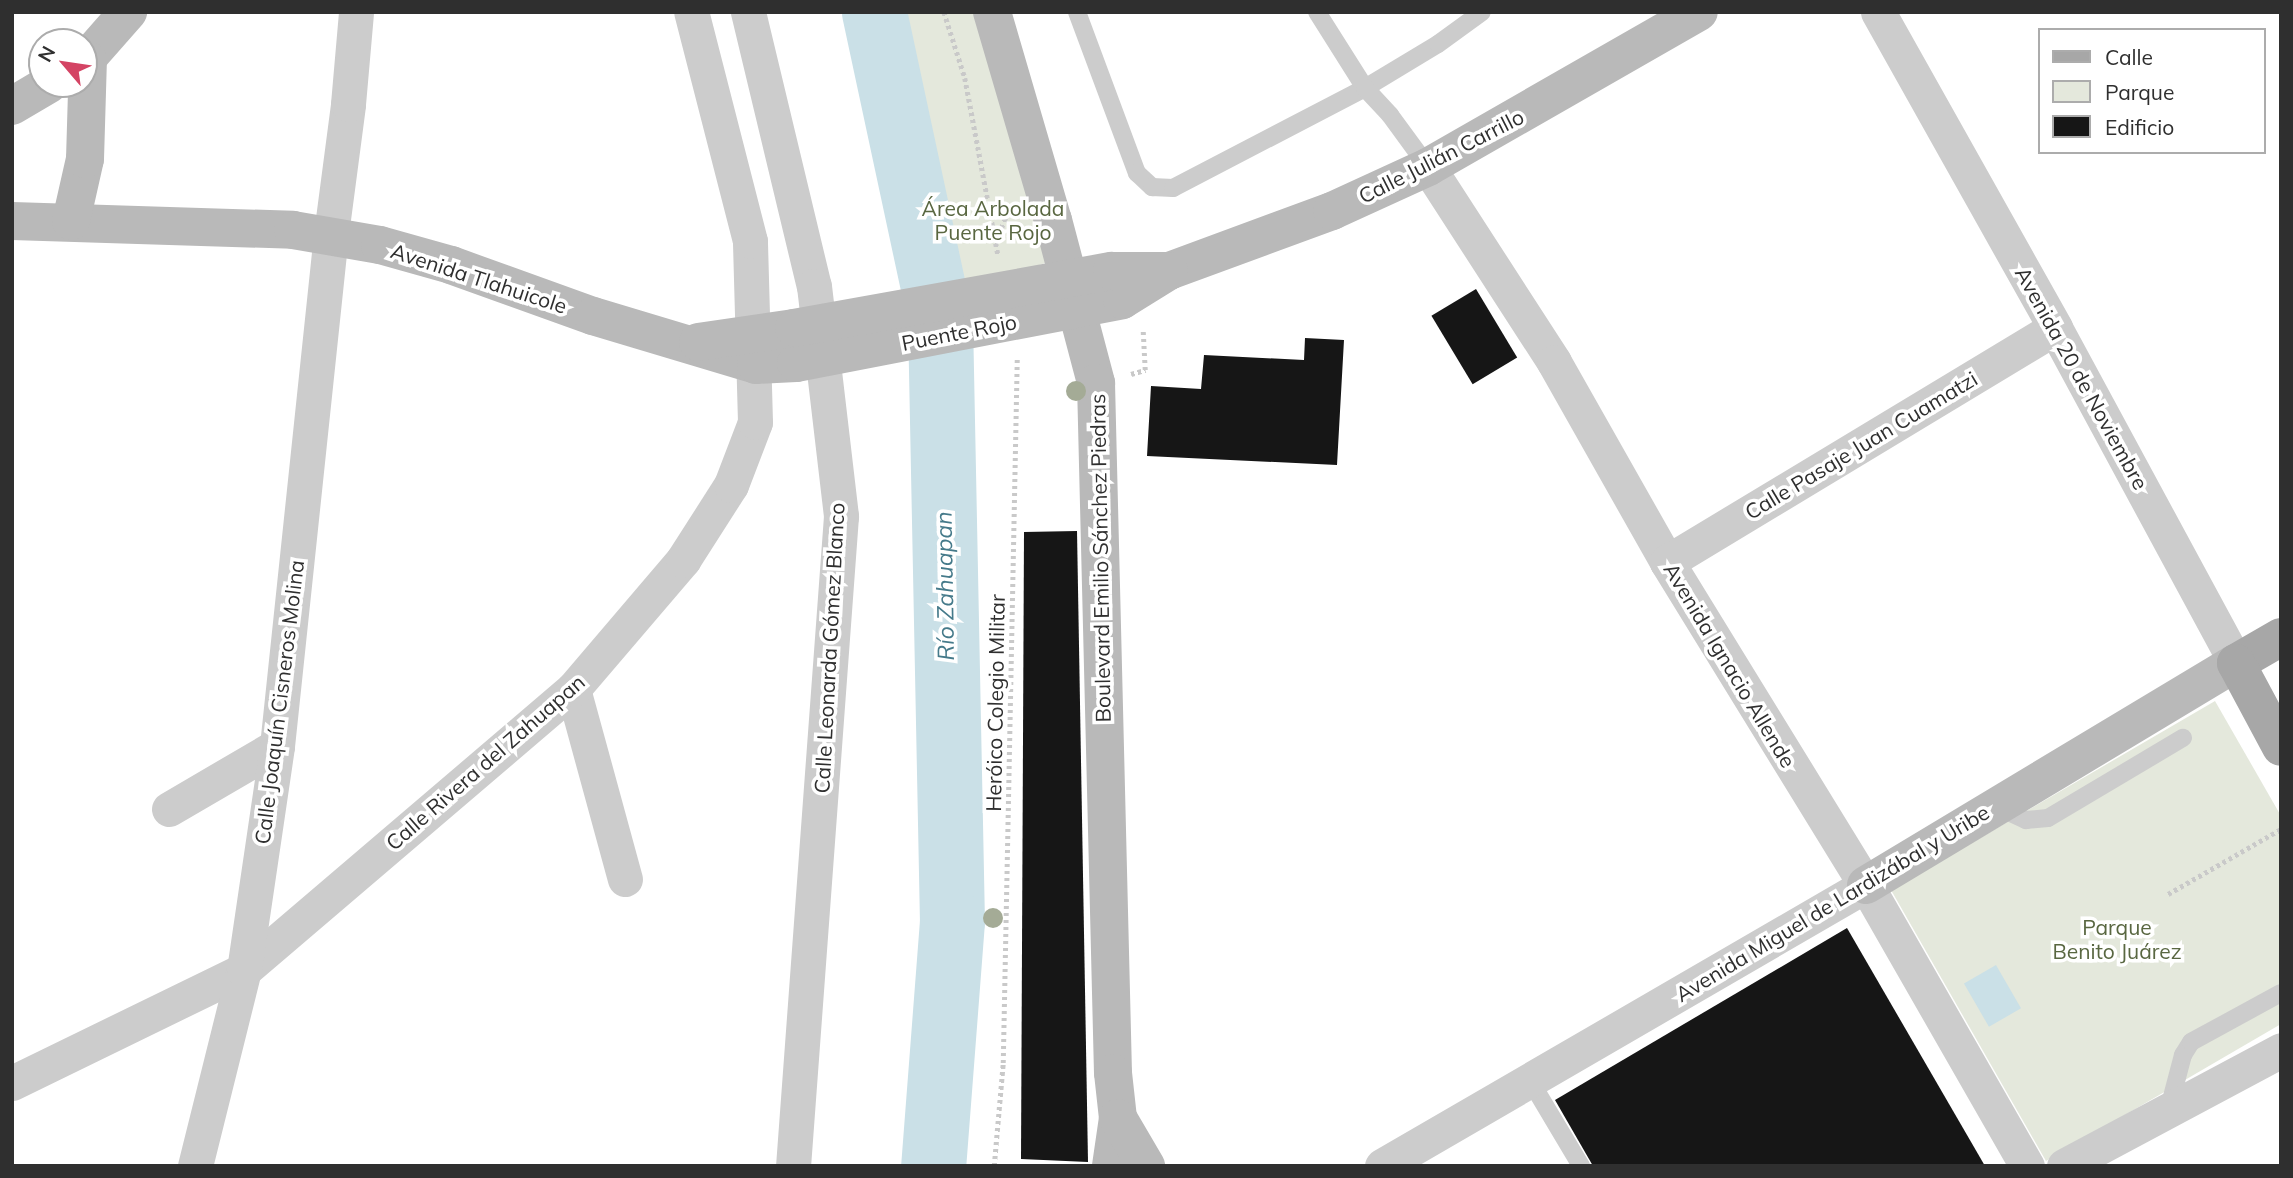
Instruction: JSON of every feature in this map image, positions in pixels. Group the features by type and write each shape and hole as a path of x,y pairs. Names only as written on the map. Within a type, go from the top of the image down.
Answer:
{"main road":[{"name":"Avenida Miguel de Lardizábal y Uribe","path":"2236,663 2281,637"},
{"name":"Avenida 20 de Noviembre","path":"2236,663 2281,747"}],"street":[{"path":"98,47 128,12"},
{"name":"Calle Joaquín Cisneros Molina","path":"195,1166 244,970 277,746 356,12"},
{"name":"Calle Rivera del Zahuapan","path":"12,1083 244,970 572,689 683,560 732,485 755,422 750,241 691,12"},
{"name":"Calle Leonarda Gómez Blanco","path":"748,12 764,66 814,286 842,516 793,1166"},
{"name":"Boulevard Emilio Sánchez Piedras","path":"992,12 1054,220 1096,383 1113,1073 1118,1118"},
{"name":"Calle Julián Carrillo","path":"1136,283 1332,211 1428,167 1699,12"},
{"name":"Avenida 20 de Noviembre","path":"1878,12 2055,328 2236,663"},
{"path":"12,106 28,96"},
{"path":"71,221 85,159 86,98"},
{"name":"Avenida Ignacio Allende","path":"1428,167 1554,362 1668,562 1866,885 2027,1166"},
{"name":"Avenida Tlahuicole","path":"12,221 293,230 380,245 451,265 656,336 755,350 795,346"},
{"name":"Puente Rojo","path":"795,346 1136,283"},
{"name":"Calle Pasaje Juan Cuamatzi","path":"1668,562 2055,328"},
{"name":"Avenida Miguel de Lardizábal y Uribe","path":"1382,1166 1531,1082 1866,885 2236,663"},
{"path":"572,689 625,879"},
{"path":"169,809 277,746"},
{"path":"2064,1166 2281,1050"},
{"path":"1111,1166 1118,1118"},
{"path":"1118,1118 1146,1166"}],"lane":[{"path":"1077,12 1137,173 1152,187 1173,188 1365,88 1438,44 1482,12"},
{"path":"1317,12 1365,88 1390,115 1428,167"},
{"path":"1995,806 2026,820 2048,818 2183,738"},
{"path":"2168,1111 2183,1055 2191,1042 2281,993"},
{"path":"1531,1082 1581,1166"}],"path":[{"path":"944,12 965,78 1000,268"},
{"path":"1096,383 1145,370 1136,283"},
{"name":"Heróico Colegio Militar","path":"994,1166 1003,1063 1017,374 1015,347"},
{"path":"2168,894 2281,829"}],"green space":[{"name":"Área Arbolada Puente Rojo","path":"901,12 980,12 1058,259 956,291"},
{"name":"Parque Benito Juárez","path":"2215,701 2281,816 2281,1024 2046,1161 1891,890"}],"water":[{"path":"1996,965 2021,1008 1989,1027 1964,984"}],"building":[{"path":"1476,289 1517,358 1473,384 1431,316"},
{"path":"1305,338 1344,340 1337,465 1147,456 1151,386 1201,389 1204,355 1304,360"},
{"path":"1077,531 1088,1162 1021,1159 1024,532"},
{"path":"1847,928 1985,1166 1593,1166 1555,1100"}],"waterway":[{"name":"Río Zahuapan","path":"874,12 940,320 952,921 933,1166"}]}
